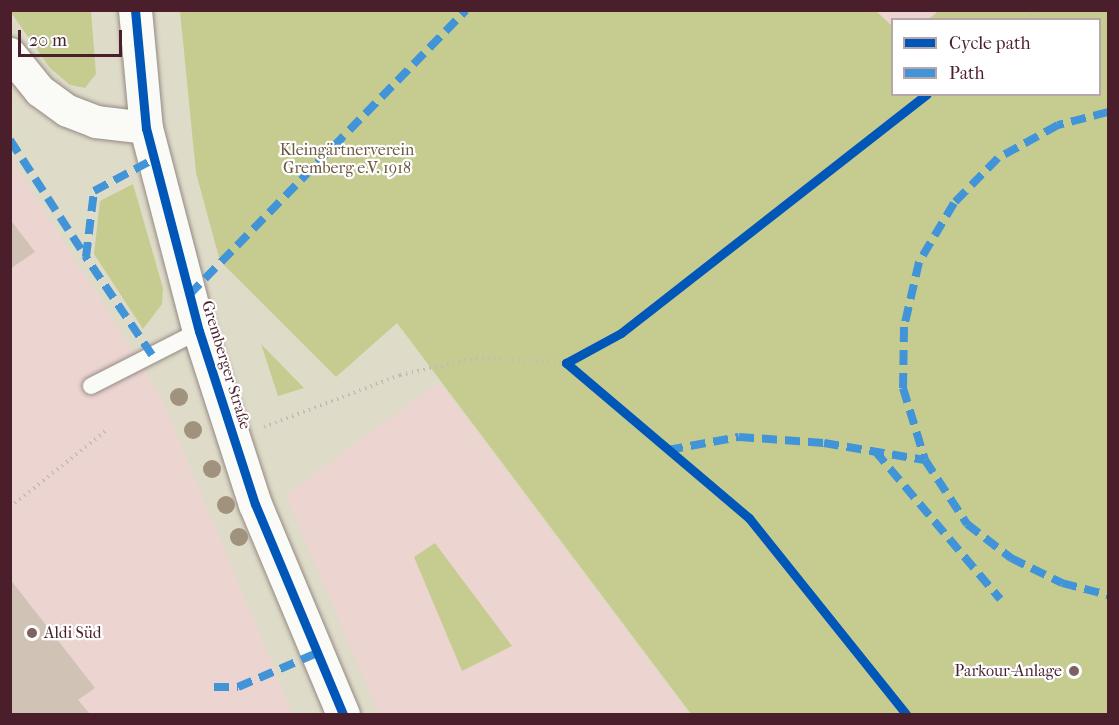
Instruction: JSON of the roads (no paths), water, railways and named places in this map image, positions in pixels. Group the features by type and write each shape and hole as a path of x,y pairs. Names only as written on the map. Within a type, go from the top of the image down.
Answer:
{"street":[{"name":"Gremberger Straße","path":"135,10 146,128 199,331 255,504 343,714"},
{"path":"10,54 40,92 68,111 96,122 146,128"}],"lane":[{"path":"90,386 199,331"}],"place":[{"name":"Aldi Süd","path":"32,633"},
{"name":"Parkour-Anlage","path":"1074,671"}],"park label":[{"name":"Kleingärtnerverein Gremberg e.V. 1918","path":"347,159"}]}
